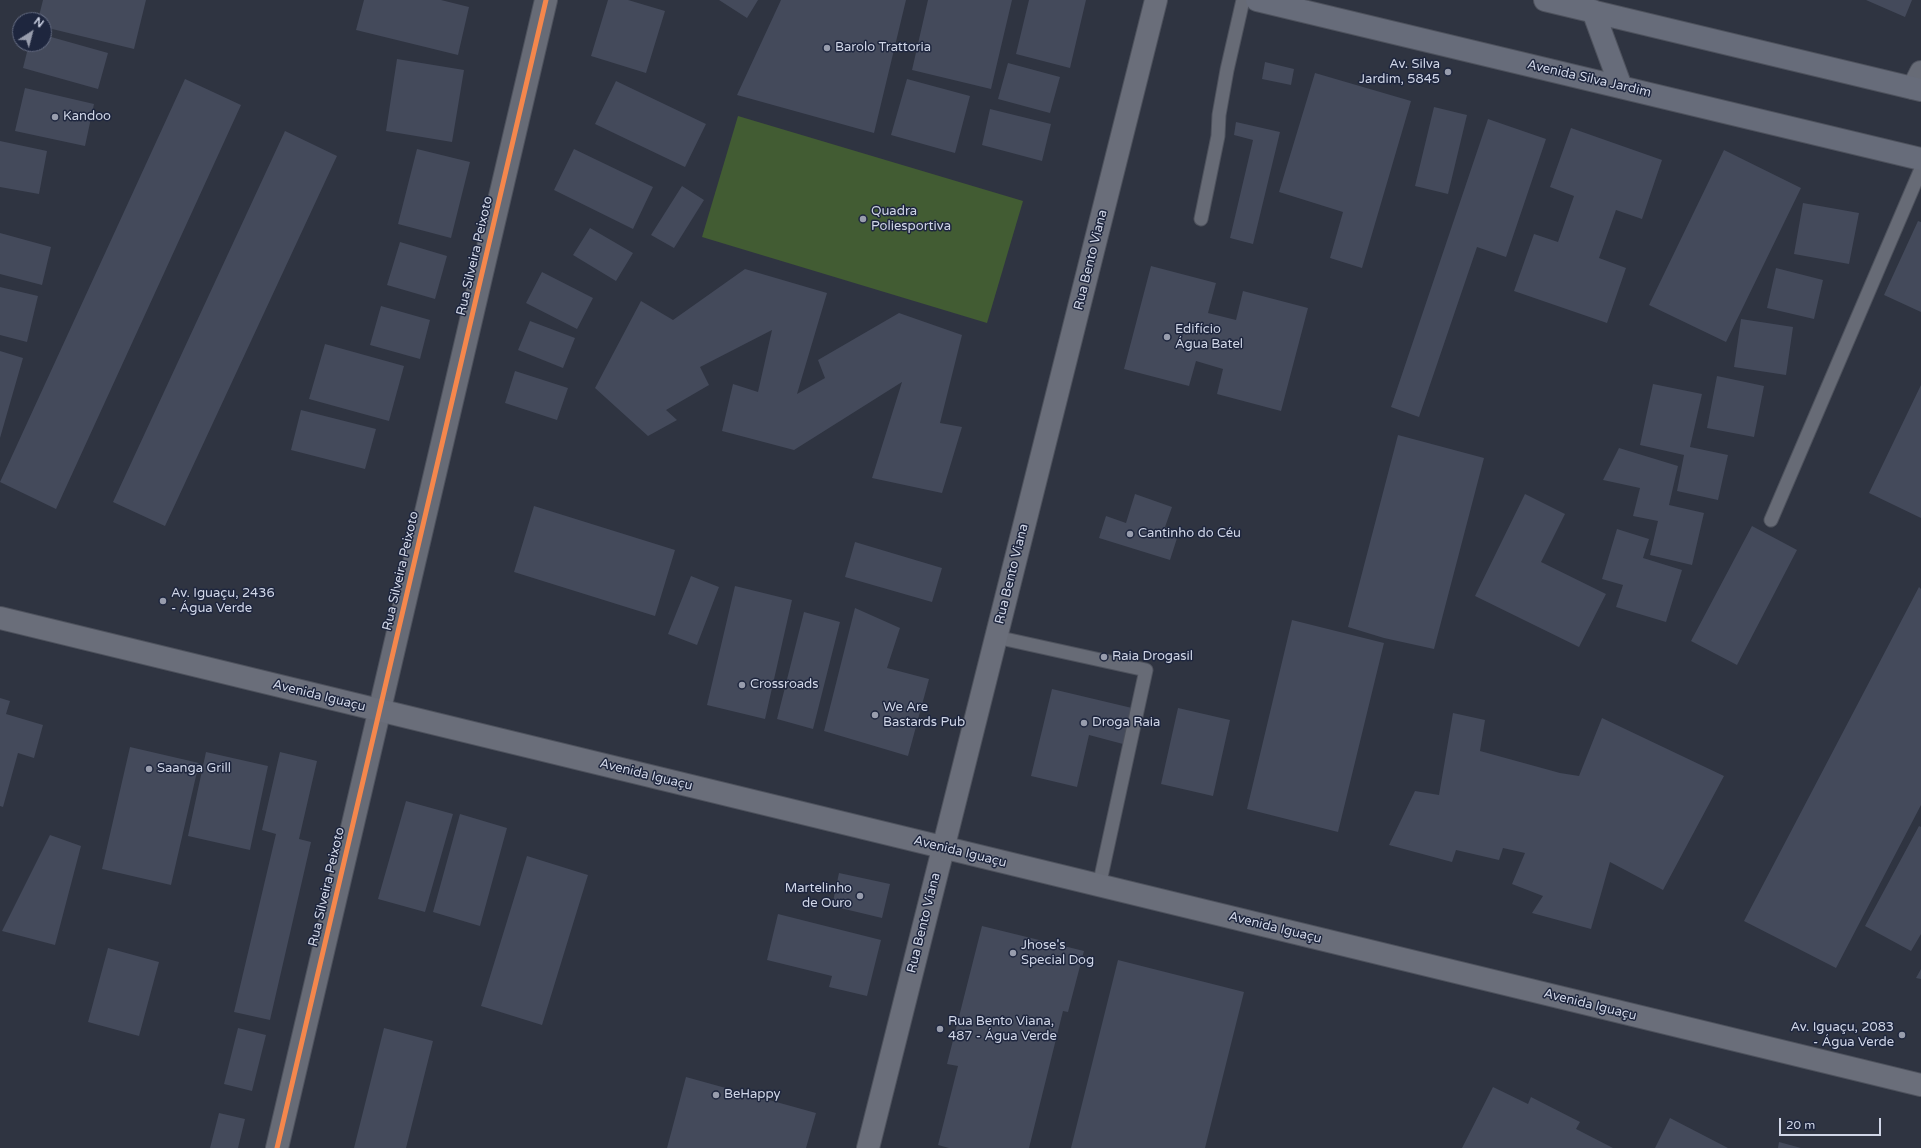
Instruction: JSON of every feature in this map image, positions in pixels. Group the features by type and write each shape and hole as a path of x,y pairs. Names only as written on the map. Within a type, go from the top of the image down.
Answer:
{"main road":[{"name":"Rua Bento Viana","path":"868,1148 1156,0"},
{"name":"Avenida Silva Jardim","path":"1257,0 1921,159"},
{"path":"1545,0 1918,83"},
{"path":"1592,11 1621,87"},
{"name":"Avenida Iguaçu","path":"0,618 1921,1085"}],"street":[{"name":"Rua Silveira Peixoto","path":"277,1148 546,0"}],"lane":[{"path":"1201,219 1218,136 1219,115 1226,76 1243,0"},
{"path":"1771,520 1921,169"},
{"path":"996,637 1146,670 1099,886"}],"green space":[{"name":"Quadra Poliesportiva","path":"738,116 1023,201 987,323 702,237"}],"building":[{"path":"43,0 146,0 134,49 52,29 52,12 40,12"},
{"path":"364,0 441,0 469,7 458,55 356,30"},
{"path":"608,0 628,0 665,11 646,73 591,56"},
{"path":"719,0 758,0 747,18"},
{"name":"Barolo Trattoria","path":"781,0 906,0 874,133 737,95"},
{"path":"928,0 1012,0 991,89 912,70"},
{"path":"1029,0 1086,0 1070,68 1016,54"},
{"path":"1866,0 1912,0 1905,17"},
{"path":"52,37 108,53 98,89 23,68 27,52 52,52"},
{"path":"397,59 464,70 452,142 386,131"},
{"path":"1265,62 1294,69 1291,85 1262,79"},
{"path":"1008,63 1060,77 1050,113 998,99"},
{"path":"1315,73 1411,101 1362,268 1330,258 1343,212 1279,192"},
{"path":"185,79 241,105 56,509 0,482"},
{"path":"907,79 970,96 955,153 891,135"},
{"path":"616,81 706,124 685,167 595,124"},
{"name":"Kandoo","path":"25,88 94,104 85,146 15,131"},
{"path":"1434,107 1467,115 1448,194 1415,186"},
{"path":"990,109 1051,124 1042,161 982,145"},
{"path":"1488,119 1546,139 1506,257 1477,247 1419,417 1391,407"},
{"path":"1236,122 1280,132 1253,244 1230,238 1253,140 1234,135"},
{"path":"1571,128 1662,160 1642,219 1616,210 1599,258 1626,268 1607,323 1514,291 1534,234 1558,242 1574,196 1550,187"},
{"path":"285,131 337,156 165,526 113,502"},
{"path":"0,141 47,151 39,194 0,187"},
{"path":"417,149 470,162 451,238 398,224"},
{"path":"574,149 653,187 633,229 554,190"},
{"path":"1724,150 1801,188 1726,342 1649,305"},
{"path":"682,186 704,200 674,248 651,235"},
{"path":"1803,203 1859,213 1849,264 1794,254"},
{"path":"1918,221 1921,222 1921,312 1884,295"},
{"path":"590,228 633,253 616,281 573,255"},
{"path":"0,233 51,247 42,285 0,274"},
{"path":"400,242 447,256 435,299 387,285"},
{"path":"1151,266 1216,283 1208,313 1236,320 1243,291 1308,308 1281,411 1217,394 1223,369 1196,361 1189,386 1124,369"},
{"path":"1776,268 1823,280 1814,319 1767,308"},
{"path":"745,269 827,293 797,394 825,378 818,360 899,313 962,335 940,423 962,427 942,493 872,478 902,382 794,450 722,431 733,384 758,392 772,330 700,367 709,385 666,410 677,420 648,436 595,388 641,301 673,320"},
{"path":"542,272 593,298 577,329 526,303"},
{"path":"0,287 38,296 27,342 0,335"},
{"path":"381,306 430,320 420,359 370,345"},
{"path":"1741,319 1793,327 1786,375 1734,367"},
{"path":"530,321 575,338 563,368 518,350"},
{"path":"325,344 404,366 389,421 309,399"},
{"path":"0,351 23,358 0,438"},
{"path":"515,371 568,388 557,420 505,403"},
{"path":"1717,376 1764,386 1754,437 1707,428"},
{"path":"1653,384 1702,394 1690,447 1728,455 1718,500 1677,491 1684,455 1640,445"},
{"path":"1921,385 1921,518 1869,493"},
{"path":"301,410 376,429 365,469 291,450"},
{"path":"1398,435 1484,458 1434,649 1384,638 1348,627"},
{"path":"1619,448 1678,466 1669,505 1704,513 1692,565 1650,555 1658,521 1633,516 1640,488 1603,480"},
{"path":"1135,494 1172,507 1165,527 1179,532 1170,560 1099,538 1106,516 1126,523"},
{"path":"1525,494 1565,514 1541,562 1606,594 1579,647 1475,596"},
{"path":"534,506 675,550 655,616 514,572"},
{"path":"1752,526 1797,550 1737,665 1691,641"},
{"path":"1617,529 1649,539 1643,558 1682,570 1666,622 1616,607 1623,585 1602,579"},
{"path":"855,542 942,568 932,602 845,577"},
{"path":"691,576 719,587 697,645 668,634"},
{"path":"735,586 792,600 765,719 707,705"},
{"path":"1919,587 1921,589 1921,805 1836,968 1744,921"},
{"path":"855,608 900,628 887,668 929,679 908,756 824,731"},
{"path":"804,612 840,622 813,729 777,719"},
{"path":"1292,620 1384,643 1338,832 1247,809"},
{"path":"1052,689 1132,708 1123,744 1089,735 1077,787 1031,776"},
{"path":"0,698 10,701 6,714 43,725 34,758 18,753 3,807 0,806"},
{"path":"1178,708 1230,720 1213,796 1161,784"},
{"path":"1453,713 1485,720 1480,751 1560,773 1579,776 1602,718 1724,776 1663,890 1610,862 1591,929 1532,913 1543,896 1512,884 1525,853 1503,848 1499,860 1456,850 1452,862 1389,845 1415,791 1439,795"},
{"path":"130,747 199,763 171,885 102,869"},
{"path":"206,752 268,766 250,850 188,836"},
{"path":"280,752 317,761 299,839 311,842 270,1020 234,1012 276,834 262,830"},
{"path":"406,801 453,814 425,912 378,899"},
{"path":"460,814 507,828 480,926 433,912"},
{"path":"1919,826 1921,827 1921,934 1911,951 1865,926"},
{"path":"50,835 81,846 55,945 2,931"},
{"path":"527,856 588,875 542,1025 481,1006"},
{"path":"839,873 890,884 882,918 832,906"},
{"path":"778,914 881,940 867,996 829,987 832,976 767,960"},
{"path":"982,926 1084,951 1068,1012 1063,1011 1029,1148 949,1148 938,1145 958,1066 947,1064"},
{"path":"108,948 159,962 139,1036 88,1022"},
{"path":"1118,960 1244,992 1205,1148 1071,1148"},
{"path":"1921,969 1921,979 1916,978"},
{"path":"238,1028 266,1035 252,1091 224,1084"},
{"path":"384,1028 433,1041 406,1148 354,1148"},
{"name":"BeHappy","path":"686,1077 816,1113 806,1148 667,1148"},
{"path":"1493,1087 1528,1104 1531,1097 1580,1122 1576,1129 1613,1148 1462,1148"},
{"path":"219,1113 245,1119 238,1148 210,1148"},
{"path":"1670,1118 1728,1148 1655,1148"},
{"path":"1779,1142 1801,1148 1778,1148"}],"cycle path":[{"path":"277,1148 546,0"}],"place":[{"name":"Barolo Trattoria","path":"827,48"},
{"name":"Av. Silva Jardim, 5845","path":"1448,72"},
{"name":"Kandoo","path":"55,117"},
{"name":"Quadra Poliesportiva","path":"863,219"},
{"name":"Edifício Água Batel","path":"1167,337"},
{"name":"Cantinho do Céu","path":"1130,534"},
{"name":"Av. Iguaçu, 2436 - Água Verde","path":"163,601"},
{"name":"Raia Drogasil","path":"1104,657"},
{"name":"Crossroads","path":"742,685"},
{"name":"We Are Bastards Pub","path":"875,715"},
{"name":"Droga Raia","path":"1084,723"},
{"name":"Saanga Grill","path":"149,769"},
{"name":"Martelinho de Ouro","path":"860,896"},
{"name":"Jhose's Special Dog","path":"1013,953"},
{"name":"Rua Bento Viana, 487 - Água Verde","path":"940,1029"},
{"name":"Av. Iguaçu, 2083 - Água Verde","path":"1902,1035"},
{"name":"BeHappy","path":"716,1095"}]}
